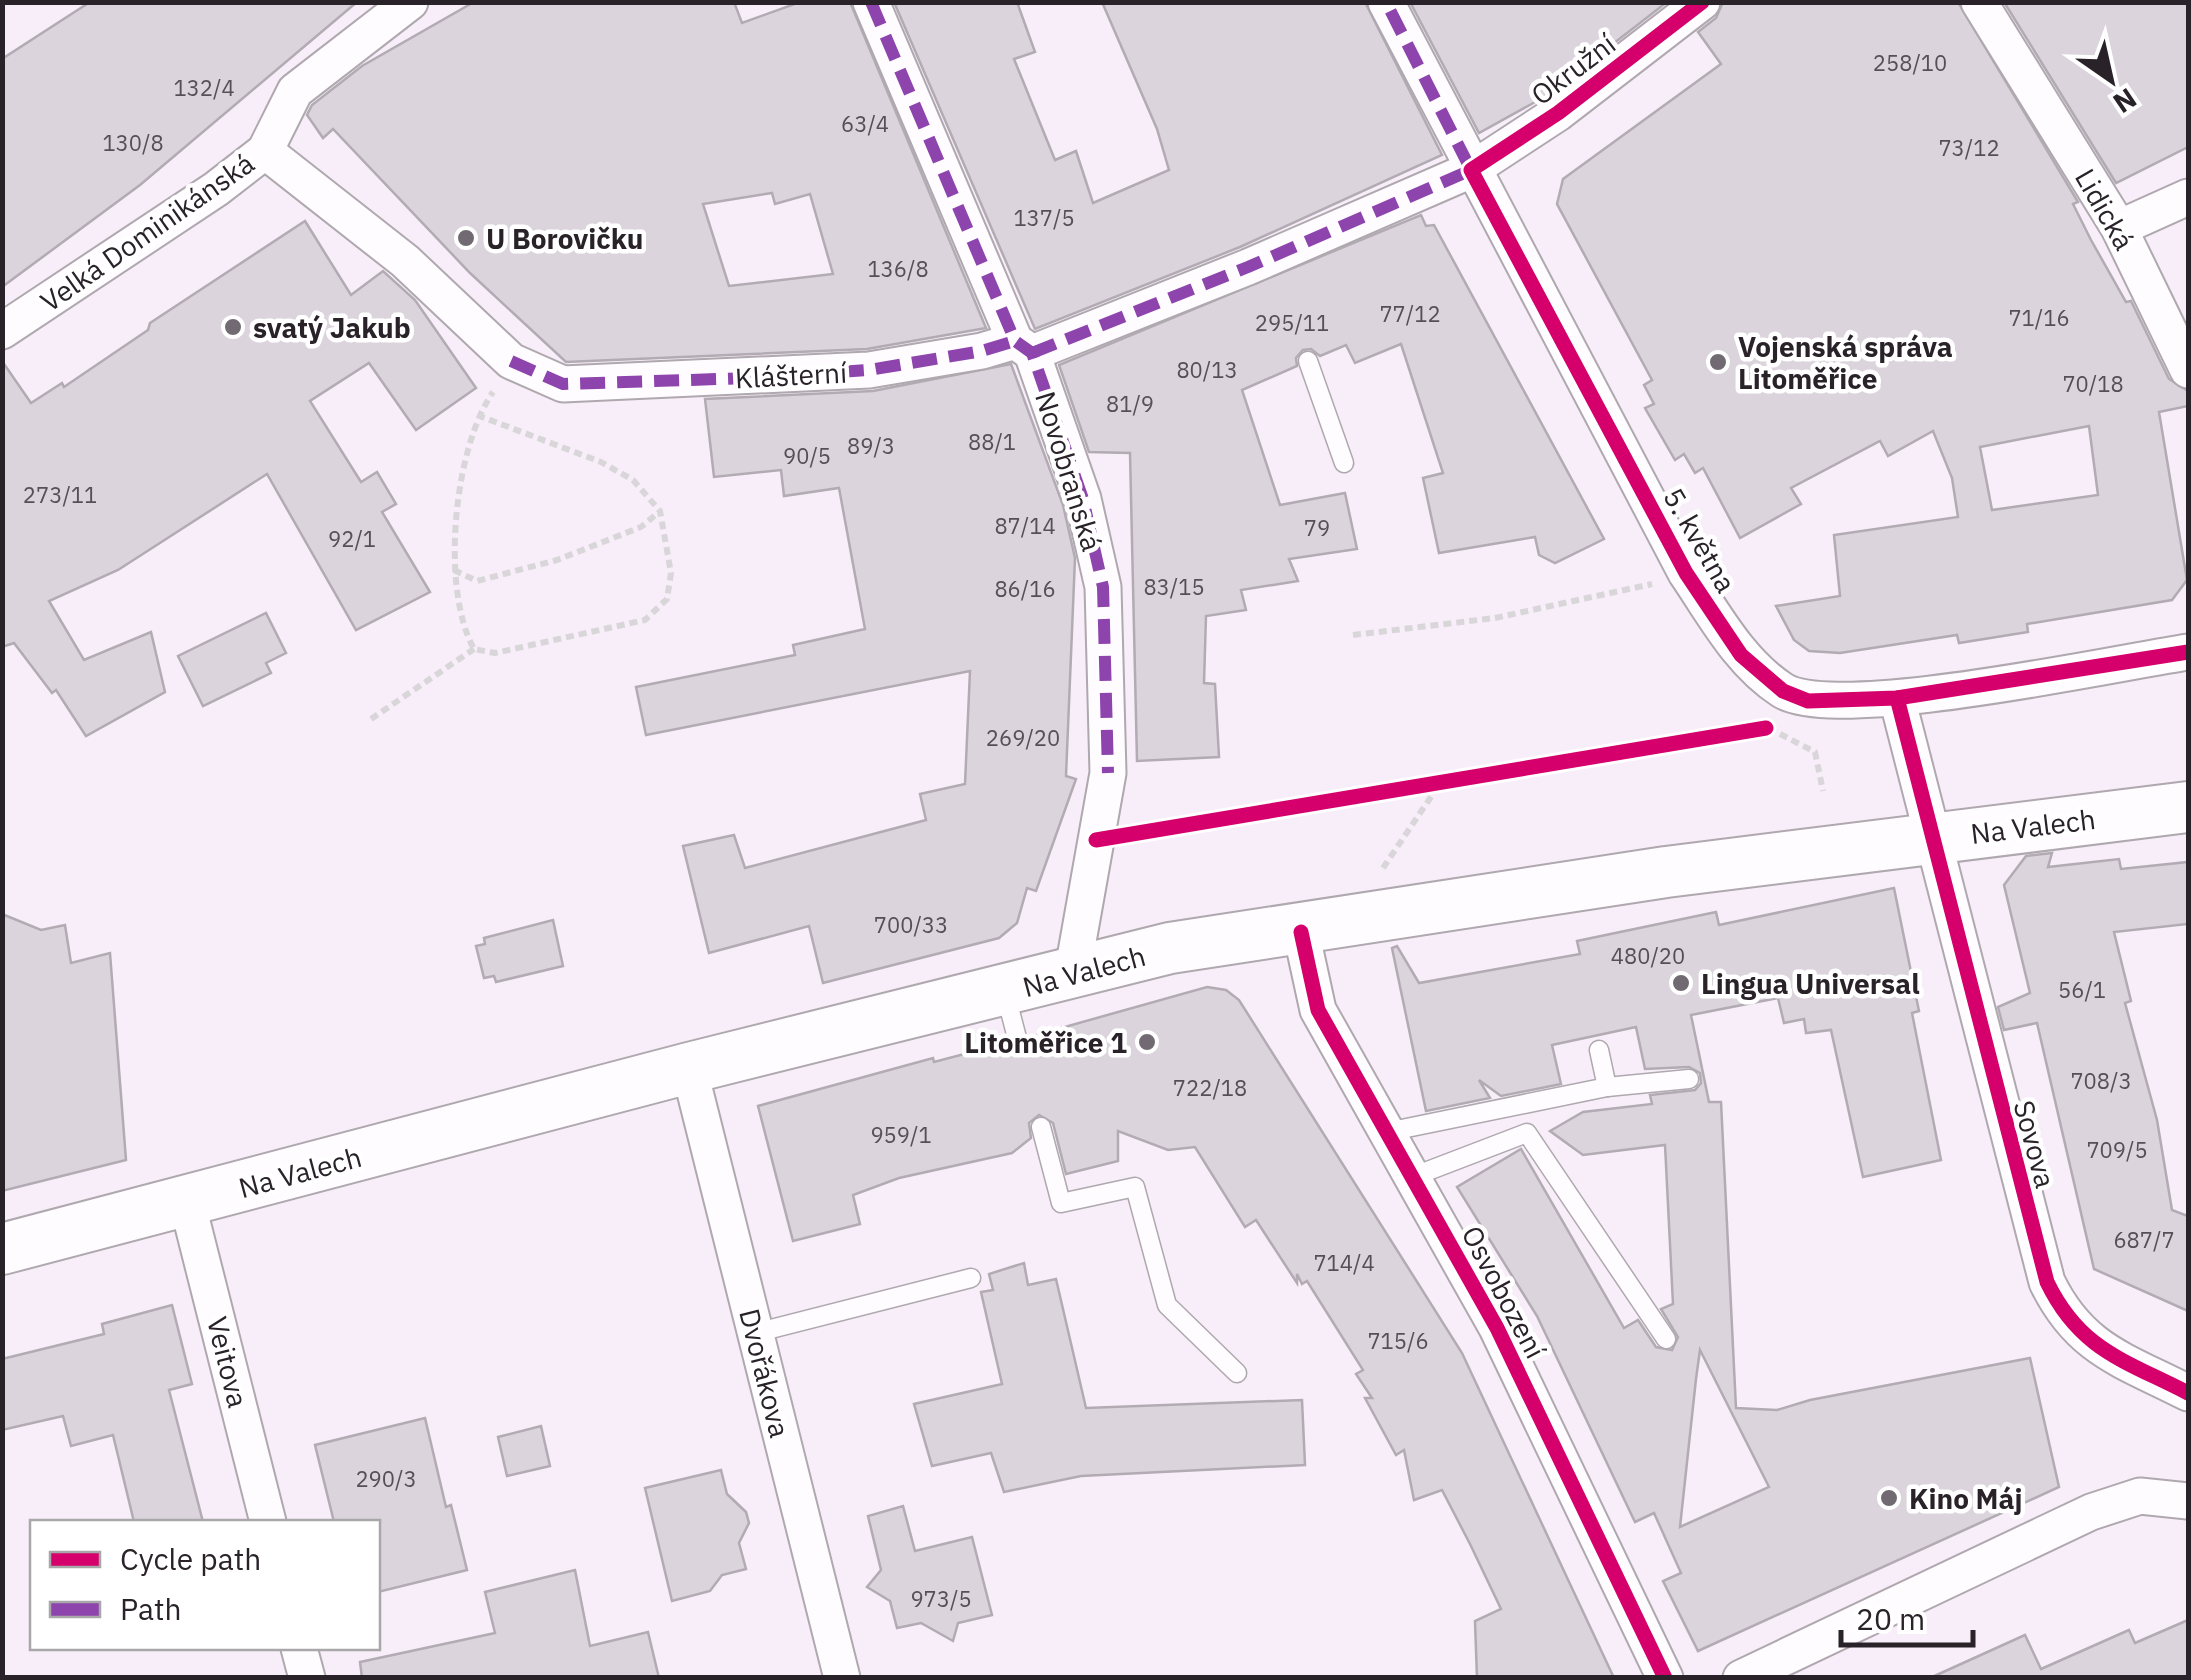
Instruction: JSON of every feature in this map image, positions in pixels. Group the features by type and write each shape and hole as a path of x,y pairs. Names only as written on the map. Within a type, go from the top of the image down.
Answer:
{"main road":[{"name":"Na Valech","path":"2,1249 688,1068 1011,1015 1072,974 1170,948 1301,932 1666,872 2188,807"}],"street":[{"name":"Velká Dominikánská","path":"2,332 216,189 264,151 295,91 410,2"},
{"name":"Novobranská","path":"872,2 1023,347 1083,499 1103,587 1108,773 1072,974"},
{"name":"5. května","path":"1386,2 1470,170 1686,572 1741,655 1783,691 1808,700 1896,698 2188,652"},
{"name":"Okružní","path":"1023,347 1274,266 1470,170 1558,114 1702,2"},
{"name":"Lidická","path":"1979,2 2119,228 2188,370"},
{"path":"264,151 406,261 511,360"},
{"path":"2119,228 2188,197"},
{"name":"Klášterní","path":"511,360 563,384 869,370 1023,347"},
{"path":"1896,698 1931,838"},
{"name":"Sovova","path":"1931,838 2046,1282 2062,1314 2085,1339 2188,1393"},
{"name":"Osvobození","path":"1301,932 1318,1010 1498,1328 1665,1678"},
{"name":"Dvořákova","path":"688,1068 842,1678"},
{"name":"Veitova","path":"187,1202 267,1520"},
{"path":"1741,1678 2091,1512 2140,1496 2188,1500"},
{"path":"300,1650 307,1678"}],"lane":[{"path":"1308,362 1344,463"},
{"path":"1599,1050 1607,1088"},
{"path":"1387,1132 1607,1088 1688,1078"},
{"path":"1040,1127 1062,1204 1135,1186 1167,1304 1236,1373"},
{"path":"1412,1177 1527,1133 1666,1339"},
{"path":"753,1323 971,1278"}],"path":[{"path":"474,649 457,604 452,542 477,415 511,360"},
{"path":"371,720 474,649 495,652 645,620 667,599 671,573 660,511 634,480 601,462 477,415"},
{"path":"454,570 477,581 557,560 641,528 660,511"},
{"path":"1353,634 1576,604 1686,572"},
{"path":"1766,728 1815,752 1823,791"},
{"path":"1422,785 1460,779"},
{"path":"1380,872 1441,782"}],"building":[{"path":"90,2 357,2 140,185 2,287 2,59"},
{"path":"474,2 734,2 742,23 800,2 850,2 986,328 867,349 566,362 470,273 333,129 323,138 307,115 312,105 362,66","holes":["772,193 775,204 810,194 833,274 729,286 703,204"]},
{"path":"894,2 1017,2 1035,52 1014,59 1055,160 1076,151 1093,203 1169,170 1157,129 1102,2 1365,2 1442,155 1240,247 1035,329"},
{"path":"1410,2 1667,2 1546,96 1479,133"},
{"path":"1723,2 1958,2 2078,202 2073,204 2091,240 2126,302 2131,301 2169,379 2188,391 2188,406 2159,412 2187,580 2172,600 2027,624 2028,632 1959,643 1957,635 1840,653 1809,651 1794,640 1776,606 1840,596 1834,535 1958,517 1952,478 1933,431 1888,456 1880,441 1791,488 1801,504 1740,538 1703,468 1695,473 1684,454 1675,460 1645,408 1654,404 1644,385 1652,380 1557,204 1563,179 1721,64 1698,32 1716,18","holes":["2089,426 2098,495 1992,510 1980,447"]},
{"path":"2004,2 2188,2 2188,147 2116,183"},
{"path":"1421,215 1426,226 1434,225 1604,539 1555,563 1539,555 1535,537 1439,553 1423,478 1443,473 1401,344 1355,363 1346,345 1320,356 1311,349 1303,350 1296,358 1297,366 1242,390 1280,505 1345,493 1357,549 1289,559 1298,581 1241,590 1246,610 1206,616 1204,683 1215,684 1219,757 1137,761 1130,453 1089,452 1059,365"},
{"path":"305,221 351,295 383,271 415,300 476,388 416,430 369,363 310,401 361,482 377,472 396,504 382,512 430,592 356,630 267,474 118,570 49,601 84,660 151,632 165,692 86,736 56,690 52,693 14,643 2,647 2,361 31,403 62,383 64,387 148,330 150,323"},
{"path":"1011,364 1063,505 1075,558 1066,776 1076,779 1036,891 1027,888 1017,923 999,938 823,983 809,926 709,953 683,846 734,835 745,868 926,820 920,794 965,784 970,671 646,735 636,687 795,655 793,645 865,629 839,488 784,496 781,470 714,477 705,399 873,391"},
{"path":"266,613 286,653 266,663 271,673 203,706 178,656"},
{"path":"2052,853 2048,867 2119,859 2121,869 2188,862 2188,924 2114,932 2131,1001 2125,1003 2157,1120 2172,1210 2188,1216 2188,1311 2094,1269 2037,1023 2004,1030 1998,1007 2030,993 2004,885 2026,856"},
{"path":"1894,888 1919,1011 1912,1013 1941,1160 1863,1177 1831,1030 1806,1033 1804,1019 1784,1023 1778,998 1691,1015 1709,1102 1721,1102 1736,1408 1777,1410 1810,1400 2030,1358 2059,1487 1698,1651 1663,1581 1681,1573 1654,1513 1635,1522 1537,1316 1457,1187 1521,1149 1624,1328 1638,1320 1656,1347 1672,1350 1678,1337 1661,1309 1673,1304 1665,1145 1583,1155 1550,1131 1583,1112 1652,1104 1650,1095 1695,1090 1701,1083 1700,1073 1689,1067 1645,1069 1636,1027 1552,1045 1561,1084 1501,1096 1479,1080 1490,1098 1426,1111 1392,948 1397,946 1419,983 1580,954 1577,941 1716,912 1719,925","holes":["1700,1350 1769,1487 1680,1527"]},
{"path":"2,914 41,930 65,925 71,963 110,953 126,1160 2,1191"},
{"path":"553,920 563,966 496,982 494,976 484,978 476,946 485,944 484,938"},
{"path":"1207,987 1226,990 1239,1000 1462,1353 1614,1678 1477,1678 1475,1621 1501,1609 1442,1490 1414,1500 1404,1450 1396,1455 1365,1398 1372,1398 1356,1374 1363,1370 1307,1281 1302,1284 1297,1274 1297,1283 1256,1220 1245,1227 1195,1147 1168,1150 1118,1131 1118,1161 1066,1174 1053,1123 1039,1115 1029,1123 1031,1138 1012,1153 899,1178 853,1195 860,1224 793,1241 758,1106 933,1058 934,1062 1006,1043 1019,1050 1029,1037"},
{"path":"1024,1263 1028,1285 1056,1279 1086,1408 1302,1400 1305,1465 1081,1476 1004,1492 991,1453 932,1466 914,1404 1002,1384 981,1292 993,1290 989,1274"},
{"path":"172,1305 192,1384 169,1390 202,1520 134,1520 113,1435 71,1446 63,1416 2,1430 2,1359 104,1334 102,1324"},
{"path":"425,1418 446,1507 451,1505 467,1570 380,1592 380,1520 334,1520 315,1445"},
{"path":"541,1426 550,1466 507,1476 498,1437"},
{"path":"721,1470 727,1494 746,1512 749,1523 739,1543 746,1569 722,1575 710,1591 672,1601 645,1488"},
{"path":"903,1506 915,1551 972,1537 992,1615 958,1623 953,1641 921,1623 897,1628 890,1601 867,1587 881,1570 868,1516"},
{"path":"575,1570 590,1646 648,1632 659,1678 362,1678 360,1662 495,1633 485,1592"},
{"path":"2188,1620 2188,1678 1930,1678 2025,1635 2041,1669 2129,1630 2135,1643"}],"marked path":[{"path":"871,2 1015,341 1032,353 1083,499 1103,587 1108,773"},
{"path":"1032,353 1248,267 1471,170 1386,2"},
{"path":"511,361 563,384 750,378 869,370 982,351 1015,341"}],"cycle path":[{"path":"1702,2 1558,113 1471,170 1686,573 1741,655 1783,691 1808,701 1897,698 2188,652"},
{"path":"1897,698 2047,1282 2060,1305 2089,1338 2106,1351 2188,1393"},
{"path":"1096,840 1766,728"},
{"path":"1301,932 1318,1010 1497,1328 1665,1678"}],"place":[{"name":"U Borovičku","path":"466,238"},
{"name":"svatý Jakub","path":"233,327"},
{"name":"Vojenská správa Litoměřice","path":"1718,362"},
{"name":"Lingua Universal","path":"1681,983"},
{"name":"Litoměřice 1","path":"1147,1042"},
{"name":"Kino Máj","path":"1889,1498"}]}
